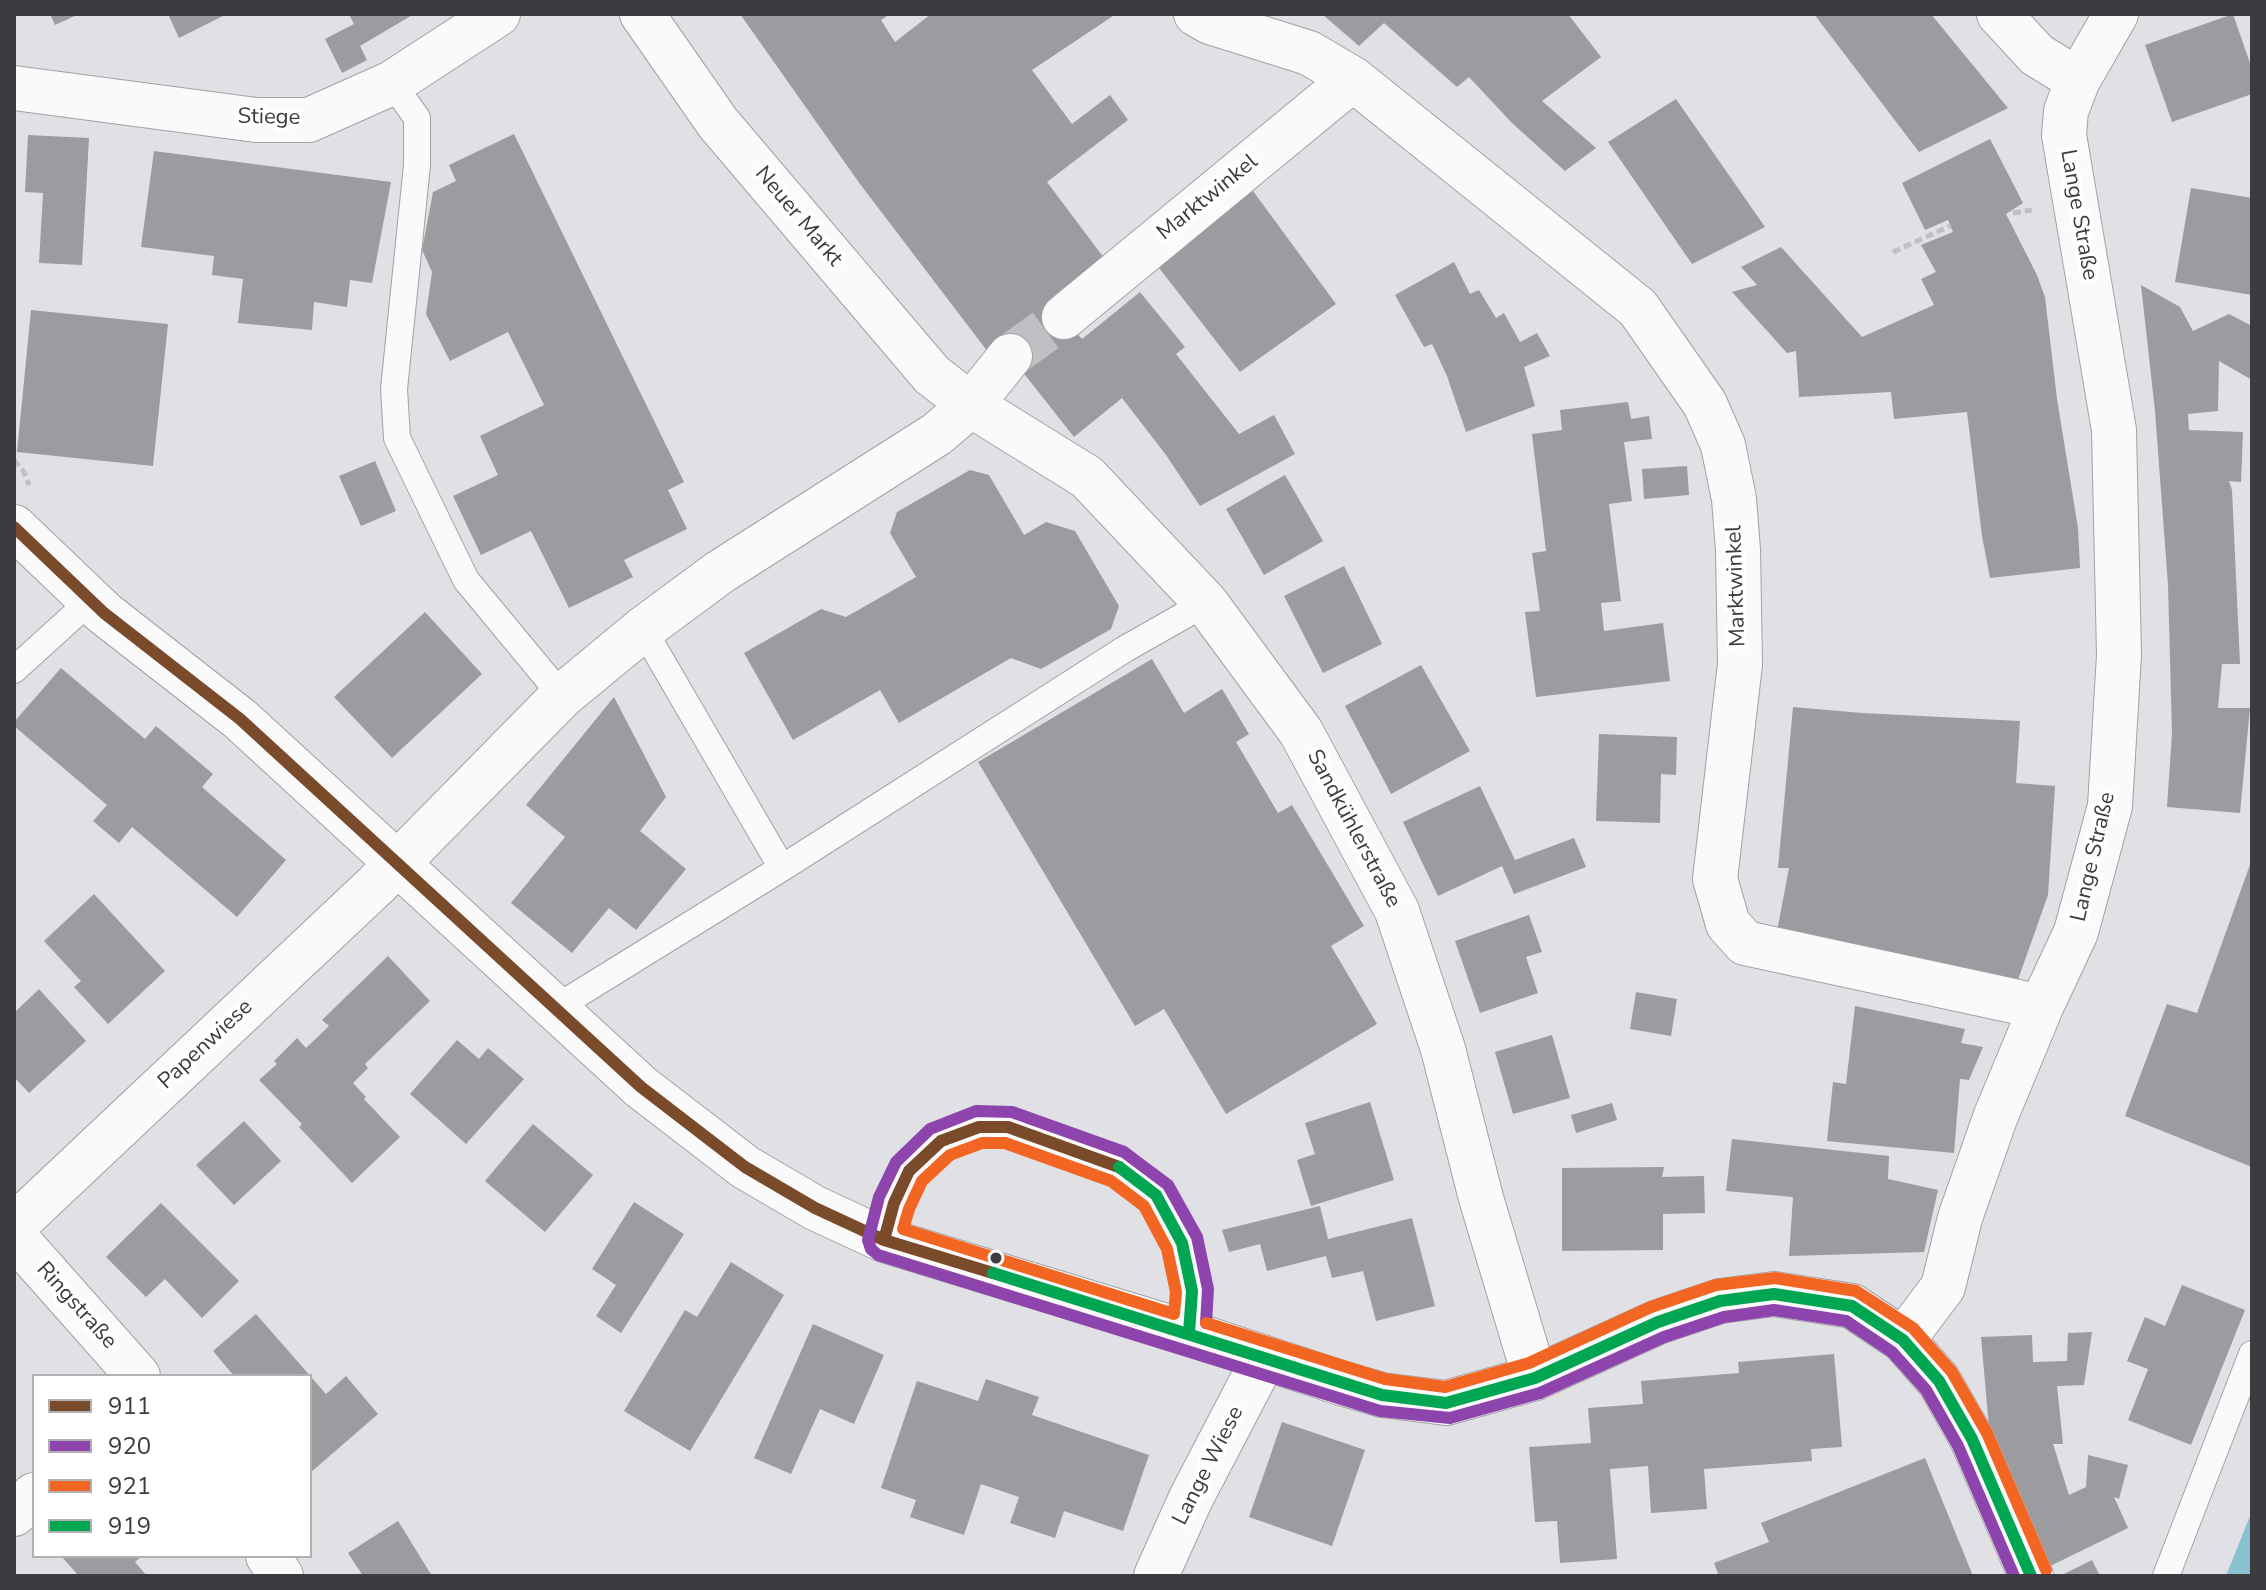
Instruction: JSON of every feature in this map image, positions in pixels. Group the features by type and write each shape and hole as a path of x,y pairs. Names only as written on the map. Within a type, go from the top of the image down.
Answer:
{"street":[{"name":"Stiege","path":"14,88 256,120 309,120 392,83 498,14"},
{"name":"Marktwinkel","path":"1196,14 1210,22 1309,53 1353,79 1638,308 1705,404 1723,445 1734,499 1738,550 1740,664 1715,879 1728,924 1745,943 2041,1007"},
{"path":"1999,14 2037,55 2078,80"},
{"name":"Lange Straße","path":"1903,1340 1943,1287 1960,1218 1995,1118 2076,932 2110,806 2119,655 2114,430 2064,135 2066,111 2078,80 2116,14"},
{"name":"Neuer Markt","path":"651,18 718,123 932,375 971,405"},
{"name":"Marktwinkel","path":"1064,317 1353,79"},
{"path":"971,405 1010,356"},
{"name":"Papenwiese","path":"14,1226 397,863 562,696 643,629 720,572 937,434 971,405"},
{"name":"Sandkühlerstraße","path":"971,405 1087,477 1206,603 1301,732 1397,911 1443,1049 1481,1198 1535,1378"},
{"path":"14,527 91,600 240,719 641,1087 745,1167 815,1208 884,1240 1382,1395 1446,1403 1535,1378 1658,1322 1720,1301 1774,1294 1852,1306 1903,1340 1939,1381 1972,1439 2031,1576"},
{"name":"Ringstraße","path":"14,1236 136,1374"},
{"name":"Lange Wiese","path":"1156,1576 1191,1498 1264,1358"},
{"path":"14,1514 32,1497"},
{"path":"269,1558 281,1576"}],"lane":[{"path":"392,83 417,118 417,165 394,389 397,438 466,580 562,696"},
{"path":"14,670 91,600"},
{"path":"557,1007 1125,649 1206,603"},
{"path":"643,629 782,868"},
{"path":"884,1240 894,1203 909,1171 941,1141 979,1127 1008,1127 1119,1167 1156,1195 1182,1243 1192,1291 1189,1333"},
{"path":"2166,1576 2252,1354"}],"path":[{"path":"1893,252 1950,226"}],"water":[{"path":"2252,1511 2252,1576 2226,1576"}],"building":[{"path":"50,14 79,14 55,25"},
{"path":"168,14 227,14 179,38"},
{"path":"349,14 414,14 360,46 367,60 342,73 325,39 354,24"},
{"path":"740,14 890,14 881,20 895,42 931,14 1116,14 1032,70 1072,124 1110,95 1128,120 1047,182 1107,262 1064,317 1082,339 1140,292 1185,347 1176,354 1239,434 1274,415 1295,454 1200,506 1122,398 1074,437 1010,356 988,352 860,184"},
{"path":"1322,14 1568,14 1601,57 1542,101 1596,148 1565,171 1512,123 1469,77 1457,87 1384,23 1359,46"},
{"path":"1814,14 1931,14 2008,108 1919,152"},
{"path":"2233,14 2252,69 2252,94 2172,122 2145,45"},
{"path":"1676,99 1765,227 1692,264 1608,142"},
{"path":"514,134 684,482 668,490 687,529 624,560 633,577 569,608 531,531 481,555 453,496 498,475 480,436 544,405 508,332 450,361 426,314 432,272 422,250 433,192 456,181 449,165"},
{"path":"28,135 89,138 82,265 39,263 43,193 25,192"},
{"path":"1990,139 2023,203 2006,214 2045,297 2057,399 2078,528 2080,568 1990,578 1967,412 1894,419 1891,392 1799,397 1796,351 1787,353 1732,292 1757,285 1741,267 1781,247 1862,337 1934,305 1921,279 1936,272 1921,245 1953,232 1948,220 1925,230 1902,183"},
{"path":"154,151 391,182 372,283 350,280 347,307 314,302 312,330 238,323 243,279 212,275 214,256 141,247"},
{"path":"2191,188 2252,198 2252,295 2175,282"},
{"path":"1253,191 1336,304 1240,372 1156,264"},
{"path":"1454,262 1470,294 1479,290 1496,318 1504,313 1520,342 1537,333 1550,356 1524,367 1535,406 1466,432 1447,376 1432,344 1424,347 1395,295"},
{"path":"2141,285 2180,307 2193,331 2229,314 2252,326 2252,380 2219,361 2218,411 2188,414 2189,430 2243,432 2241,482 2229,481 2232,490 2240,664 2222,664 2218,708 2250,708 2240,813 2167,807 2172,733 2168,585 2155,411"},
{"path":"31,310 168,324 153,466 17,452"},
{"path":"1628,402 1631,419 1649,416 1652,439 1624,442 1632,501 1609,504 1621,601 1601,603 1604,631 1663,623 1670,681 1536,697 1525,612 1540,611 1532,553 1546,551 1532,434 1562,430 1560,410"},
{"path":"375,461 396,511 361,526 339,476"},
{"path":"1687,466 1689,495 1644,499 1642,469"},
{"path":"970,470 989,475 1024,535 1046,522 1075,531 1119,606 1111,629 1041,669 1011,658 899,723 880,690 793,740 744,653 821,609 846,617 916,577 890,533 897,512"},
{"path":"1285,475 1323,541 1264,575 1226,509"},
{"path":"1344,566 1382,644 1323,673 1284,596"},
{"path":"425,612 482,674 392,758 334,697"},
{"path":"1152,659 1184,713 1222,689 1249,734 1236,742 1278,813 1292,805 1364,926 1331,946 1377,1024 1226,1114 1164,1009 1135,1026 978,762"},
{"path":"1421,665 1470,751 1391,794 1345,706"},
{"path":"61,668 145,739 156,726 213,774 202,787 286,860 237,917 132,827 119,843 93,821 107,805 14,726 14,722"},
{"path":"614,697 666,797 640,831 686,869 636,930 609,908 572,953 511,903 565,837 526,805"},
{"path":"1793,707 2020,721 2016,783 2055,786 2048,895 2014,991 1775,942 1789,868 1778,868"},
{"path":"1599,734 1677,737 1676,775 1661,774 1660,823 1596,821"},
{"path":"1480,786 1515,860 1574,838 1586,867 1514,894 1502,866 1438,896 1403,822"},
{"path":"2252,859 2252,1167 2125,1116 2167,1004 2197,1013"},
{"path":"94,894 165,971 108,1024 74,987 81,981 44,941"},
{"path":"1529,915 1542,952 1526,957 1538,993 1480,1013 1455,941"},
{"path":"388,956 430,1001 365,1064 368,1068 353,1083 400,1137 352,1183 299,1127 302,1124 259,1080 277,1064 274,1061 297,1038 306,1048 329,1026 322,1020"},
{"path":"39,989 86,1041 29,1093 14,1077 14,1013"},
{"path":"1636,992 1677,999 1671,1036 1630,1029"},
{"path":"1855,1006 1965,1029 1961,1043 1983,1047 1969,1080 1960,1079 1954,1153 1827,1141 1833,1082 1846,1084"},
{"path":"1552,1035 1570,1098 1513,1114 1495,1052"},
{"path":"457,1040 479,1059 488,1048 524,1079 466,1144 410,1094"},
{"path":"1370,1102 1394,1180 1311,1206 1297,1160 1315,1154 1305,1123"},
{"path":"1612,1103 1617,1120 1576,1133 1571,1115"},
{"path":"244,1121 281,1161 234,1205 196,1165"},
{"path":"533,1124 593,1175 545,1232 485,1181"},
{"path":"1732,1139 1889,1156 1888,1179 1938,1190 1924,1252 1789,1256 1793,1197 1726,1191"},
{"path":"1664,1167 1662,1177 1704,1176 1705,1213 1663,1214 1663,1250 1562,1251 1562,1168"},
{"path":"634,1202 684,1234 621,1333 596,1316 616,1285 592,1269"},
{"path":"161,1203 239,1281 202,1318 165,1279 146,1297 106,1257"},
{"path":"1320,1206 1328,1239 1412,1218 1435,1306 1376,1321 1363,1271 1332,1278 1326,1256 1267,1271 1260,1244 1229,1252 1222,1230"},
{"path":"731,1262 784,1295 690,1451 624,1411 685,1310 697,1317"},
{"path":"2182,1285 2245,1310 2191,1445 2128,1420 2148,1369 2127,1361 2145,1317 2165,1326"},
{"path":"256,1314 308,1374 232,1374 213,1351"},
{"path":"813,1324 884,1355 854,1424 820,1409 791,1474 754,1458"},
{"path":"2092,1332 2084,1385 2057,1386 2063,1444 2053,1444 2069,1495 2086,1487 2088,1455 2128,1465 2119,1499 2114,1497 2128,1528 2040,1571 1991,1450 1981,1337 2032,1335 2033,1362 2067,1361 2068,1333"},
{"path":"1834,1354 1842,1447 1811,1449 1812,1461 1704,1469 1707,1509 1651,1513 1648,1466 1610,1469 1617,1559 1560,1563 1557,1521 1535,1522 1529,1447 1591,1443 1588,1408 1643,1404 1641,1381 1739,1373 1738,1362"},
{"path":"346,1376 378,1414 312,1471 312,1378 326,1394"},
{"path":"986,1379 1039,1397 1032,1415 1149,1455 1123,1531 1064,1511 1055,1538 1010,1523 1019,1497 981,1484 964,1535 910,1517 916,1500 881,1488 917,1381 978,1401"},
{"path":"1282,1422 1365,1450 1332,1546 1249,1517"},
{"path":"1925,1458 1973,1576 1719,1576 1714,1563 1769,1542 1761,1523"},
{"path":"398,1521 432,1576 363,1576 348,1553"},
{"path":"63,1558 140,1558 135,1562 147,1576 79,1576"},
{"path":"2092,1560 2100,1576 2060,1576"}],"tunnel":[{"path":"1010,356 1064,317"}],"transit line":[{"name":"911","path":"14,527 104,613 240,719 641,1087 745,1167 815,1208 884,1240 993,1273"},
{"name":"920","path":"1206,1323 1208,1289 1197,1237 1168,1185 1124,1152 1012,1112 976,1111 930,1129 896,1162 879,1197 868,1240 871,1249 878,1255 1380,1411 1450,1418 1540,1393 1664,1337 1724,1317 1774,1310 1846,1321 1892,1352 1926,1390 1958,1446 2014,1576"},
{"name":"911","path":"884,1240 894,1203 909,1171 941,1141 979,1127 1008,1127 1119,1167"},
{"name":"921","path":"982,1143 1005,1143 1111,1181 1144,1206 1167,1249 1176,1292 1174,1314 903,1229 922,1181 950,1155 982,1143"},
{"name":"919","path":"1119,1167 1156,1195 1182,1243 1192,1291 1189,1333"},
{"name":"919","path":"993,1273 1382,1395 1446,1403 1535,1378 1658,1322 1720,1301 1774,1294 1852,1306 1903,1340 1939,1381 1972,1439 2031,1576"},
{"name":"921","path":"1206,1323 1385,1379 1445,1387 1529,1363 1651,1307 1716,1285 1775,1278 1856,1291 1913,1328 1952,1372 1987,1433 2046,1570"}]}
